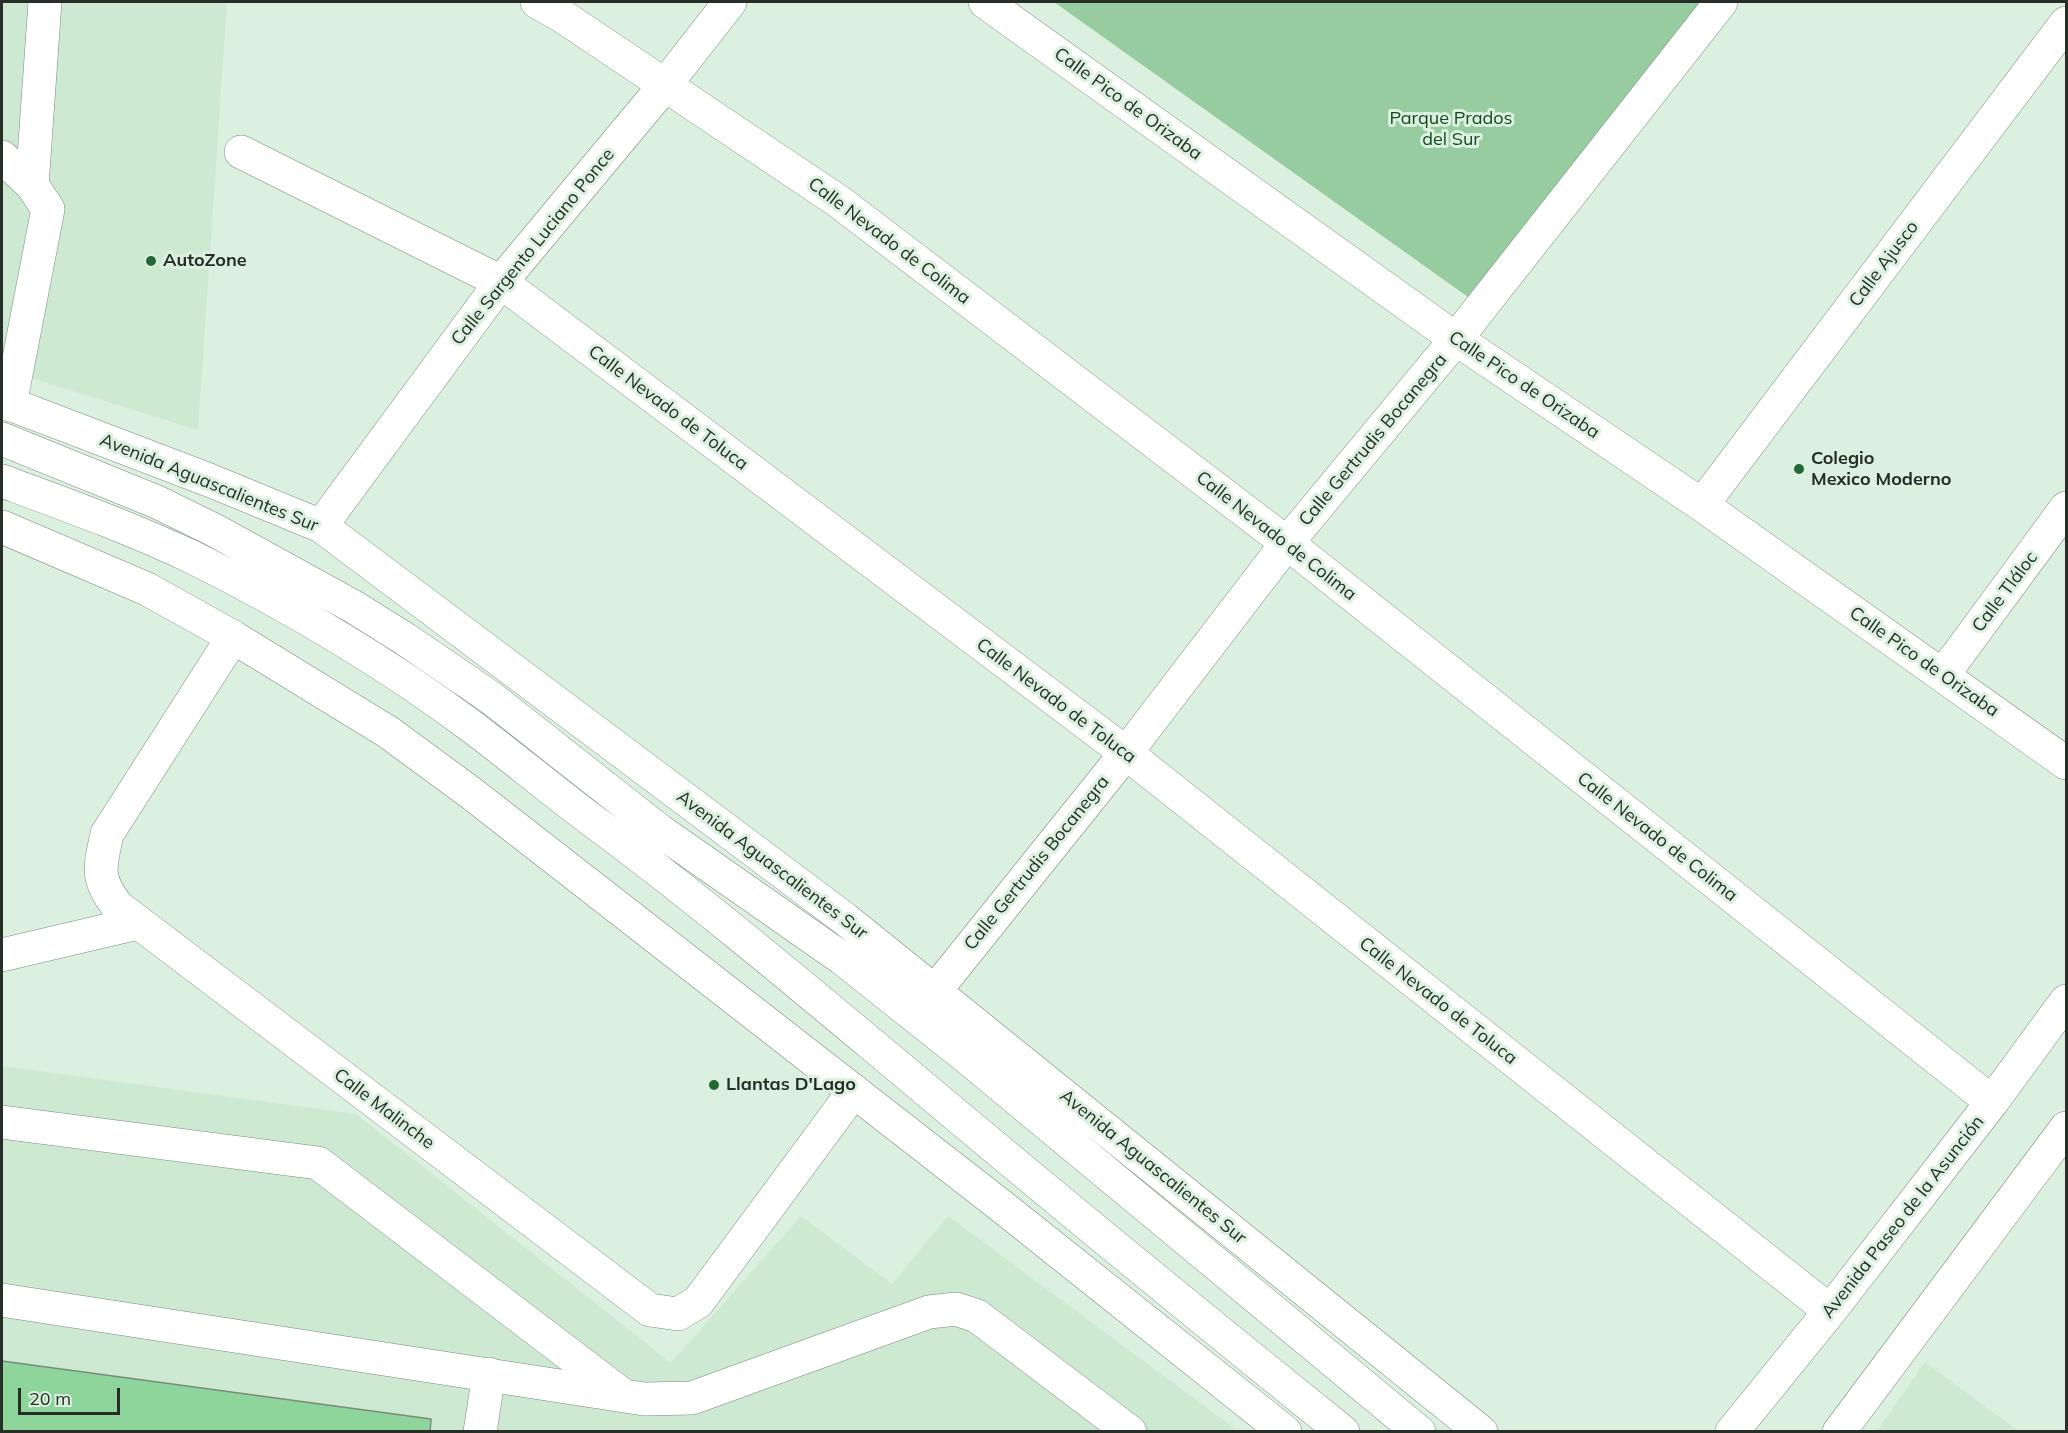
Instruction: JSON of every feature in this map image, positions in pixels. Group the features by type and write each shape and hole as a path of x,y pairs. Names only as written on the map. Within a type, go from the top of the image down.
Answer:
{"street":[{"path":"32,185 45,2"},
{"name":"Calle Nevado de Colima","path":"537,2 838,201 1287,543 1992,1102"},
{"name":"Calle Sargento Luciano Ponce","path":"321,526 501,282 665,85 730,2"},
{"name":"Calle Pico de Orizaba","path":"985,2 1456,339 1702,505 2067,764"},
{"name":"Calle Gertrudis Bocanegra","path":"935,992 1126,753 1287,543 1456,339 1721,2"},
{"name":"Calle Ajusco","path":"1702,505 2067,23"},
{"name":"Calle Nevado de Toluca","path":"241,152 501,282 1126,753 1830,1311"},
{"path":"2,157 32,185 48,209 13,321 6,403"},
{"name":"Avenida Aguascalientes Sur","path":"6,403 209,480 321,526 835,911 1481,1431"},
{"name":"Avenida Aguascalientes Sur","path":"2,440 157,502 214,530 354,607 482,692 660,831 843,959 899,1003 1419,1431"},
{"path":"2,481 143,534 199,561 336,636 470,725 777,965 1109,1243 1343,1431"},
{"name":"Calle Tláloc","path":"1943,675 2067,508"},
{"path":"2,527 147,589 233,637 387,732 471,793 854,1091 1285,1431"},
{"name":"Calle Malinche","path":"233,637 107,834 100,866 105,891 118,907 138,923 650,1311 678,1314 698,1302 854,1091"},
{"path":"2,955 138,923"},
{"name":"Avenida Paseo de la Asunción","path":"1734,1431 1992,1102 2067,1001"},
{"path":"2,1122 318,1163 622,1394"},
{"path":"1839,1431 2065,1135"},
{"path":"2,1300 644,1399 692,1398 929,1312 956,1309 977,1316 1130,1431"},
{"path":"480,1431 489,1374"}],"shaded area":[{"path":"2,2 227,2 198,430 2,369"},
{"path":"2,1066 356,1114 671,1363 801,1216 892,1284 948,1216 1238,1431 2,1432"},
{"path":"1925,1362 2018,1431 1877,1431"}],"green space":[{"name":"Parque Prados del Sur","path":"1054,2 1714,2 1475,302"}],"building":[{"path":"2,1361 431,1419 430,1432 2,1432"}],"place":[{"name":"AutoZone","path":"151,261"},
{"name":"Colegio Mexico Moderno","path":"1799,469"},
{"name":"Llantas D'Lago","path":"714,1085"}]}
